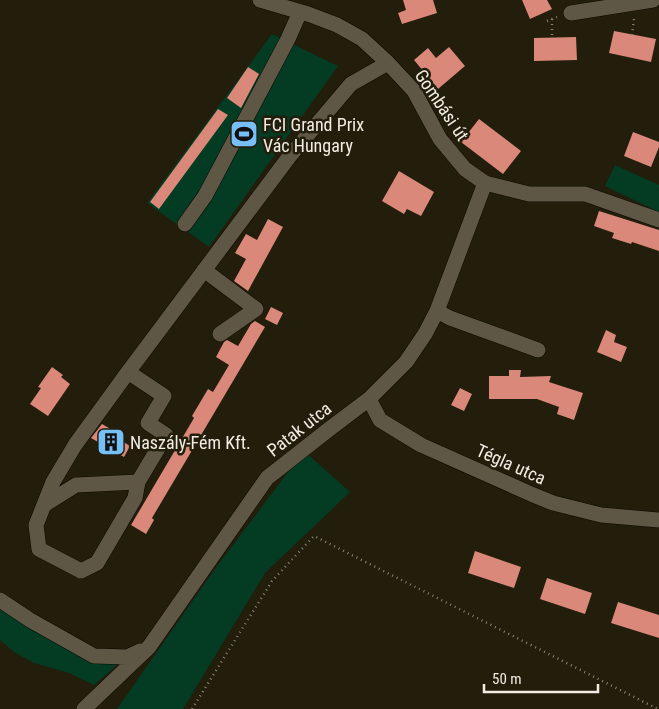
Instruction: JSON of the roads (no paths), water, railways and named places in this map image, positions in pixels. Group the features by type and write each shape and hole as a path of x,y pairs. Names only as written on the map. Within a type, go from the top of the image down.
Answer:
{"street":[{"name":"Gombási út","path":"260,0 337,25 362,39 414,91 440,139 465,169 484,183 529,194 585,194 659,220"},
{"path":"571,14 653,0"},
{"path":"185,224 205,196 288,39 300,12"},
{"path":"128,372 164,396 148,424 166,435 138,482 135,498 97,563 81,571 39,549 36,525 52,482 76,444 128,372 289,156 351,84 388,63"},
{"name":"Patak utca","path":"84,709 149,647 266,478 369,399 406,362 425,334 436,311 484,183"},
{"path":"204,270 256,309 220,334"},
{"path":"436,311 450,318 538,350"},
{"name":"Tégla utca","path":"369,399 380,420 421,445 530,494 553,503 601,514 659,520"},
{"path":"44,505 76,485 138,482"},
{"path":"0,600 30,620 94,656 127,657 149,647"}],"place":[{"name":"FCI Grand Prix Vác Hungary","path":"244,134"},
{"name":"Naszály-Fém Kft.","path":"111,442"}]}
